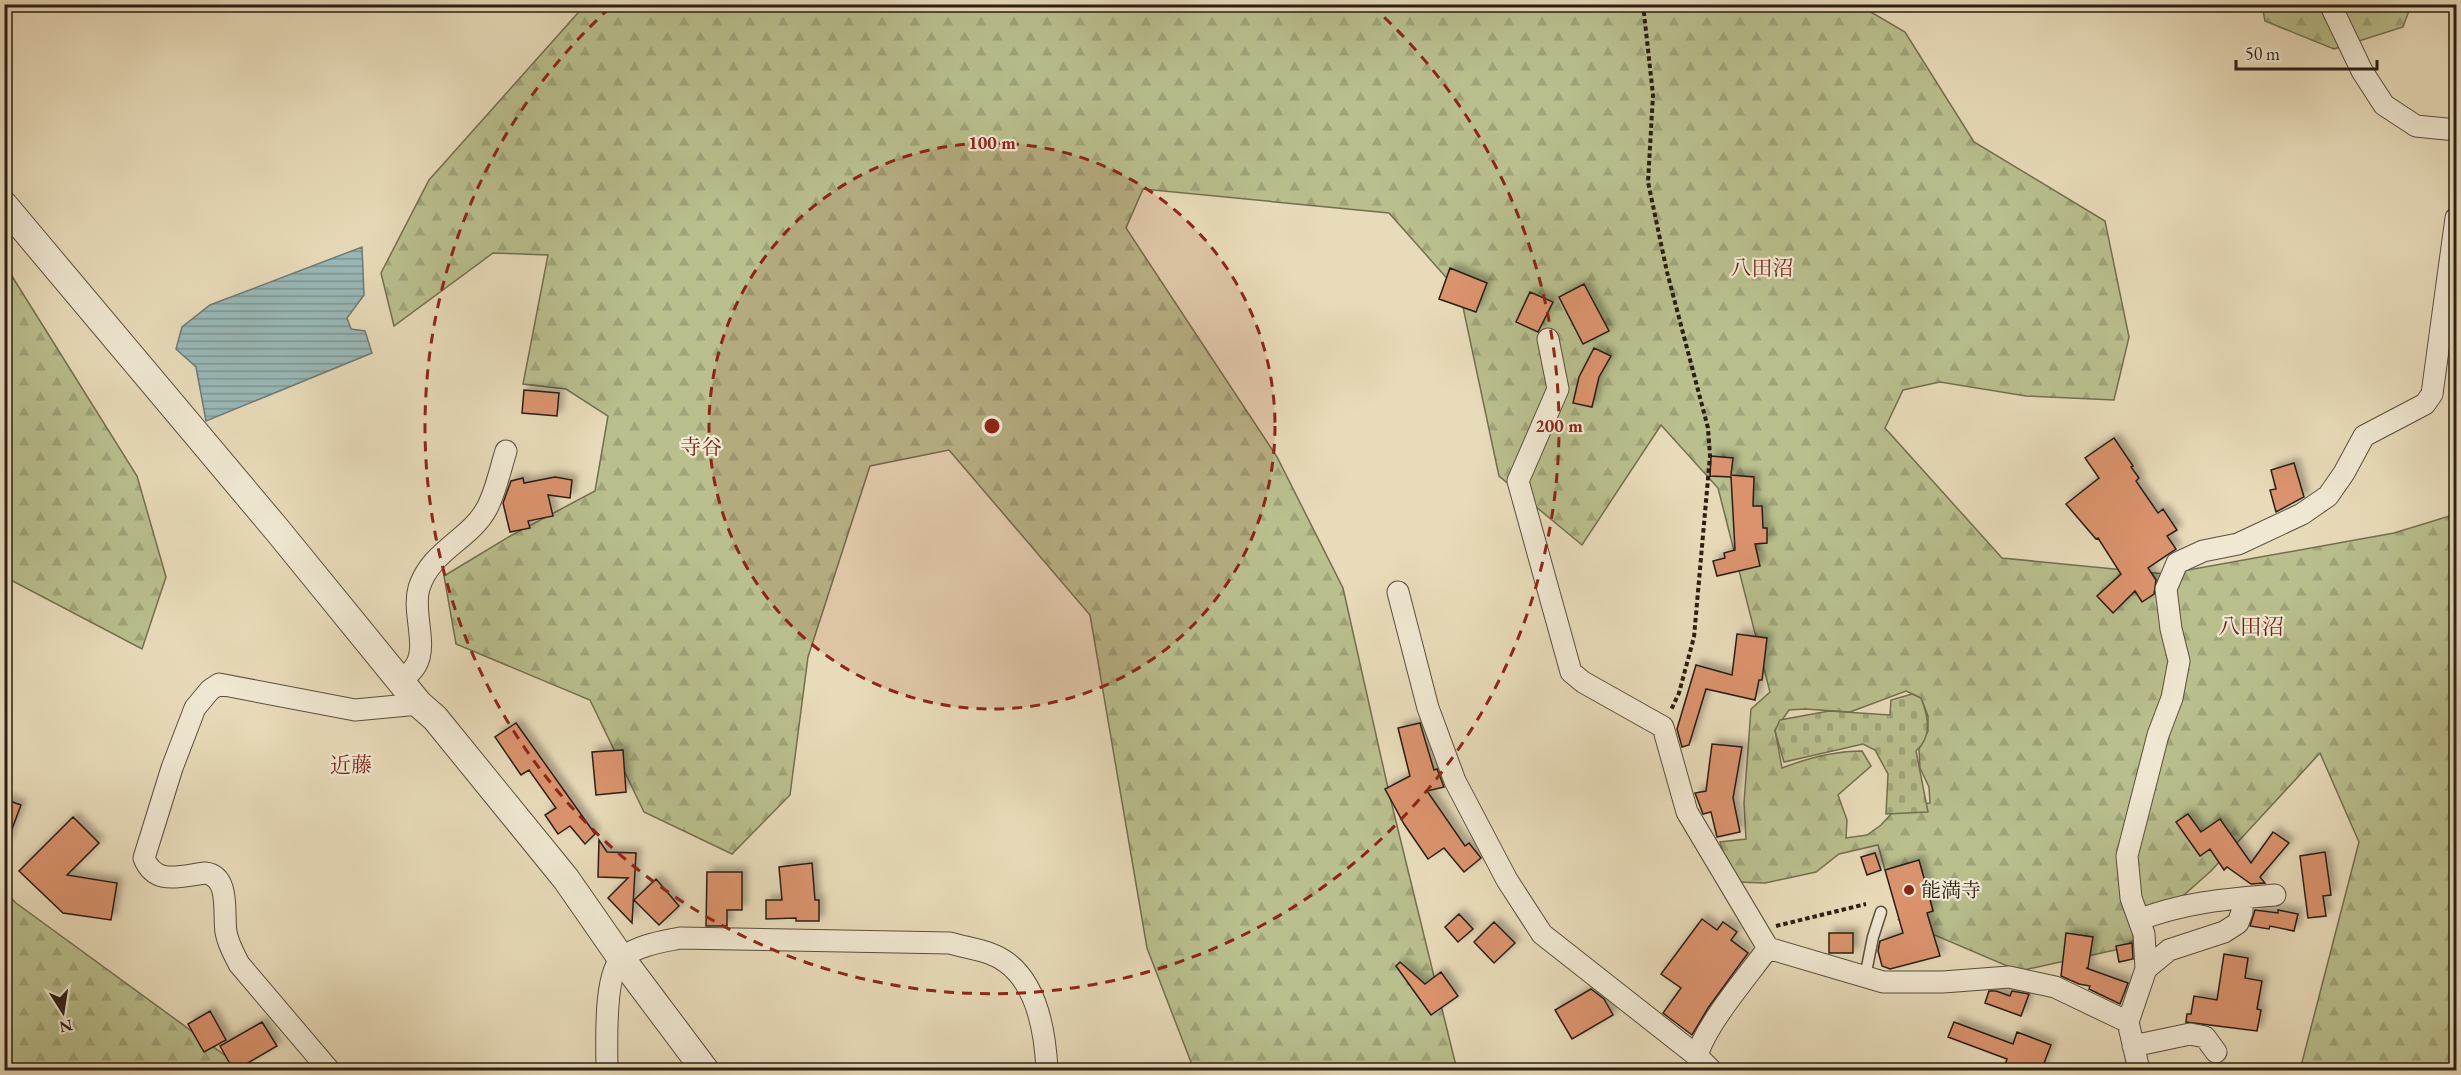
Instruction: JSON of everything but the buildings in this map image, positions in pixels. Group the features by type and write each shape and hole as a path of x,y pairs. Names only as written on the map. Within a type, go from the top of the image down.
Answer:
{"street":[{"path":"2330,4 2362,71 2384,105 2416,126 2457,130"},
{"path":"4,205 278,531 400,682 435,718 566,879 705,1071"},
{"path":"2139,1071 2127,1022 2146,969 2144,934 2131,898 2127,856 2158,735 2172,698 2179,661 2171,628 2166,589 2177,563 2204,551 2238,544 2302,514 2328,496 2344,473 2364,436 2425,404 2432,394 2457,218"},
{"path":"1548,339 1558,389 1518,481 1571,672 1583,682 1663,727 1688,812 1763,939 1882,982 1943,982 2009,977 2055,987 2127,1022"},
{"path":"400,682 417,665 421,646 417,616 419,589 427,570 442,553 474,525 487,509 506,451"},
{"path":"1398,592 1428,708 1455,781 1513,889 1542,934 1704,1063"},
{"path":"329,1071 239,964 229,945 222,886 217,879 212,874 205,873 159,877 148,870 144,858 172,768 195,708 210,690 219,684 355,710 419,704"},
{"path":"2139,920 2162,910 2205,902 2275,895"},
{"path":"2146,969 2169,950 2224,932 2238,923 2242,912 2242,898"},
{"path":"607,1071 610,981 621,958 645,946 680,938 950,943 992,955 1014,969 1025,982 1039,1013 1046,1049 1047,1071"},
{"path":"1704,1063 1701,1043 1763,939"},
{"path":"2133,1046 2190,1034 2205,1037 2216,1052"}],"lane":[{"path":"1865,977 1881,912"}],"path":[{"path":"1643,4 1653,95 1648,182 1667,272 1708,428 1710,456 1694,637 1679,693 1663,727"},
{"path":"1763,939 1866,904"}],"green space":[{"path":"585,5 1859,5 1905,32 1974,142 2105,221 2129,337 2114,400 2026,396 1940,382 1903,390 1885,428 2002,558 2166,574 2394,533 2456,514 2456,1070 2300,1070 2359,842 2320,753 2211,871 2124,948 2019,971 1899,920 1933,910 1919,861 1885,870 1878,845 1839,854 1816,872 1765,883 1737,882 1726,862 1720,842 1746,839 1744,803 1751,709 1770,692 1718,488 1661,425 1582,545 1499,476 1460,293 1389,213 1143,189 1126,228 1277,457 1343,588 1390,797 1457,1070 1194,1070 1147,948 1090,615 949,450 870,466 808,657 790,795 732,854 644,812 590,700 456,644 444,576 512,535 595,491 608,416 566,389 523,384 548,255 493,253 394,326 381,273 429,180","holes":["1906,691 1921,698 1928,716 1928,731 1919,749 1920,768 1929,787 1930,803 1917,804 1893,812 1867,835 1846,838 1847,820 1838,795 1871,766 1862,751 1822,756 1782,768 1775,730 1789,710 1850,712"]},
{"path":"2262,5 2411,5 2403,27 2334,49 2265,21"},
{"path":"5,265 137,476 166,577 142,649 5,577"},
{"path":"1912,694 1921,698 1928,726 1925,739 1916,751 1928,812 1886,814 1888,774 1875,750 1863,744 1784,762 1775,731 1780,720 1829,711 1890,715 1891,700"},
{"path":"4,891 16,903 245,1070 5,1070"}],"water":[{"path":"362,247 364,295 347,318 351,329 365,331 372,353 206,421 196,367 176,349 182,327 210,305"}],"place":[{"name":"能満寺","path":"1909,890"}],"district":[{"name":"八田沼","path":"1762,268"},
{"name":"寺谷","path":"701,447"},
{"name":"八田沼","path":"2251,626"},
{"name":"近藤","path":"351,765"}]}
